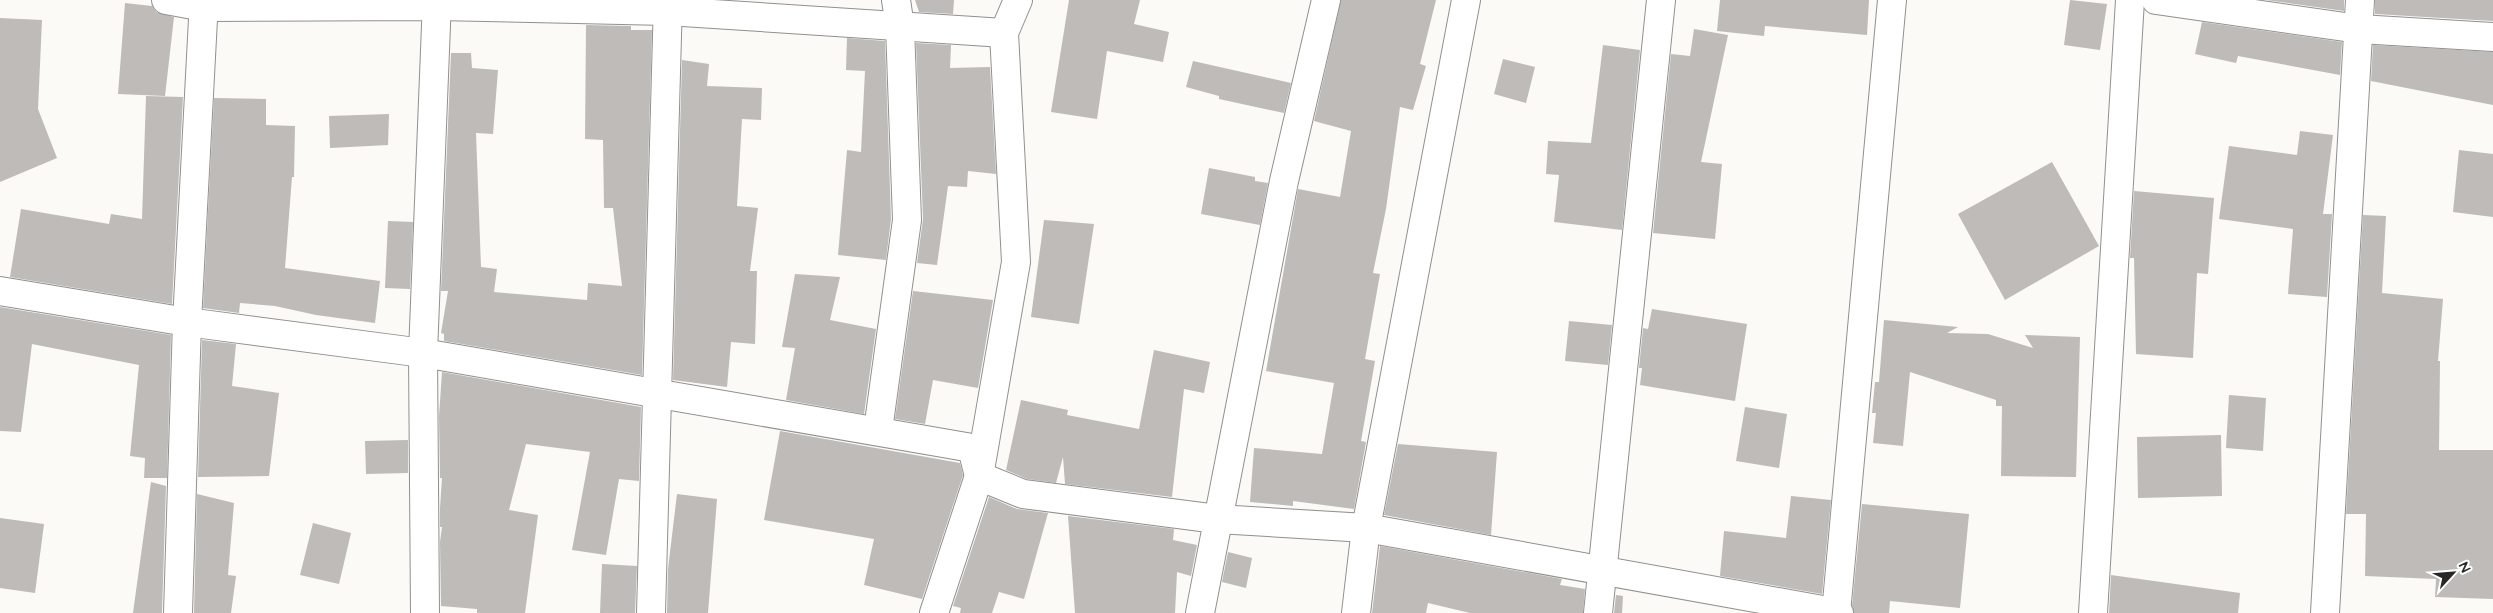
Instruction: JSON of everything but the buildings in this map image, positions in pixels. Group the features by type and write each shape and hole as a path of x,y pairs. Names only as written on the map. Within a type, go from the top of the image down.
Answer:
{"street":[{"path":"166,0 204,3 437,3 668,6 900,27 1004,33"},
{"path":"878,430 907,220 900,27 896,0"},
{"path":"934,613 979,476 1016,262 1004,33 1018,0"},
{"path":"1200,613 1216,519 1284,181 1326,0"},
{"path":"1356,613 1366,528 1466,0"},
{"path":"1598,613 1661,0"},
{"path":"979,476 1023,494 1216,519 1366,528 1837,613 1892,0"},
{"path":"2093,613 2130,0"},
{"path":"2156,0 2359,29 2493,37"},
{"path":"2325,613 2360,0"},
{"path":"178,613 187,322 204,3"},
{"path":"425,613 423,353 437,3"},
{"path":"650,613 668,6"},
{"path":"0,291 187,322 423,353 655,394 878,430 972,448 979,476"}]}
